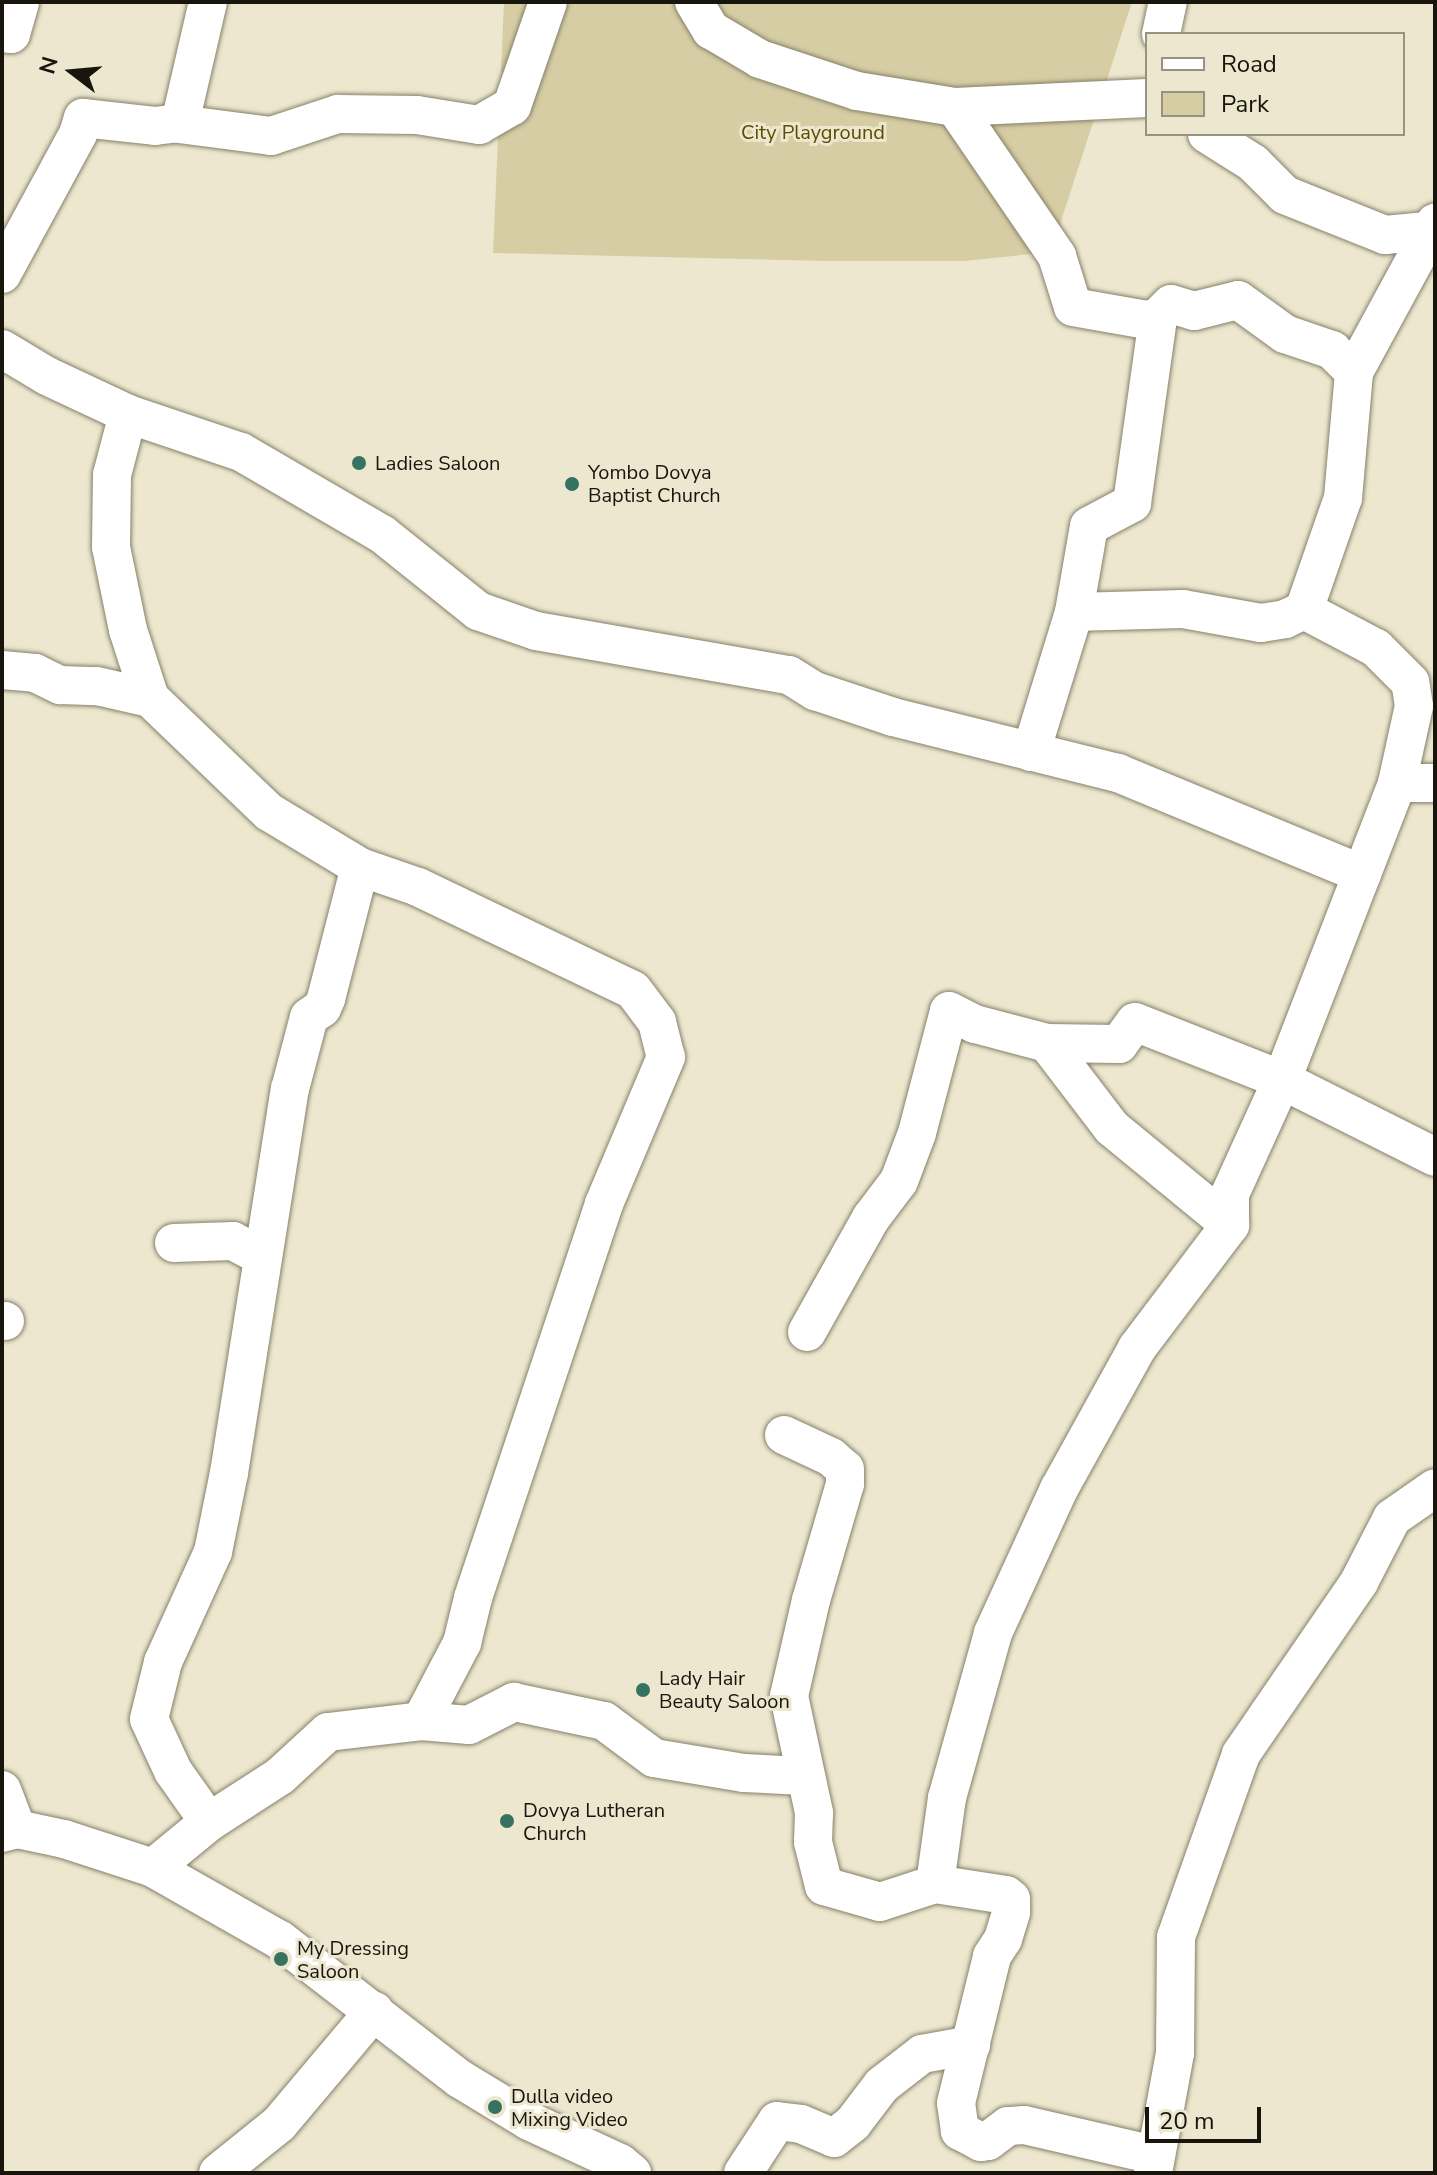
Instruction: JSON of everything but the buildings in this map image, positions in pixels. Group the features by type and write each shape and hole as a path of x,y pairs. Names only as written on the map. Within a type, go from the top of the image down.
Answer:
{"street":[{"path":"2,33 11,34 20,2"},
{"path":"179,124 208,2"},
{"path":"2,274 78,134 83,118 155,126 179,124 271,136 338,114 417,115 479,125 512,106 548,2"},
{"path":"694,2 711,30 760,59 857,91 955,107 1145,98"},
{"path":"1161,32 1168,2"},
{"path":"955,107 1057,256 1073,307 1125,318 1158,317"},
{"path":"1210,136 1253,163 1285,195 1385,235 1433,228"},
{"path":"1074,612 1183,609 1261,623 1285,619 1304,610 1343,498 1354,372 1433,228"},
{"path":"1031,752 1074,612 1089,526 1132,503 1158,317 1171,304 1194,311 1238,300 1285,334 1332,350 1354,372"},
{"path":"2,349 47,376 128,414 241,452 382,534 478,611 536,631 789,675 815,691 893,717 1118,773 1362,874"},
{"path":"128,414 112,475 111,547 128,630 150,698 269,812 360,867 418,887 633,990 657,1022 666,1057 604,1204 473,1598 462,1643 421,1721"},
{"path":"935,1884 947,1798 993,1633 1059,1489 1137,1348 1230,1225 1230,1194 1282,1080 1397,783 1414,706 1410,682 1376,648 1304,610"},
{"path":"2,670 35,673 60,685 97,686 150,698"},
{"path":"1397,783 1435,783"},
{"path":"209,1822 173,1771 149,1719 163,1662 213,1552 229,1473 296,1066 309,1017 322,1008 326,999 360,867"},
{"path":"807,1332 871,1218 899,1181 917,1133 949,1011 975,1024 1047,1043 1119,1044 1135,1022 1282,1080 1435,1157"},
{"path":"1047,1043 1112,1128 1230,1225"},
{"path":"174,1243 233,1241 263,1257"},
{"path":"784,1435 831,1457 845,1469 845,1484 811,1600 789,1696 814,1813 813,1842 824,1886 880,1902 935,1884 971,1892 996,1893 1011,1899 1009,1922 992,1956 956,2103 960,2131 969,2138 988,2141 1008,2126 1024,2125 1154,2164 1175,2053 1176,1937 1241,1754 1359,1582 1392,1518 1435,1488"},
{"path":"153,1868 209,1822 280,1776 328,1732 421,1721 469,1725 514,1702 604,1721 654,1758 744,1773 805,1776"},
{"path":"2,1790 9,1831 122,1855 153,1868 280,1940 460,2079 529,2121 620,2163 632,2173"},
{"path":"218,2173 279,2124 374,2011"},
{"path":"743,2173 777,2121 801,2124 834,2138 853,2123 882,2085 922,2054 971,2045"}],"green space":[{"name":"City Playground","path":"504,2 1132,2 1051,252 964,261 829,261 493,253"}],"place":[{"name":"Ladies Saloon","path":"359,463"},
{"name":"Yombo Dovya Baptist Church","path":"572,484"},
{"name":"Lady Hair Beauty Saloon","path":"643,1690"},
{"name":"Dovya Lutheran Church","path":"507,1821"},
{"name":"My Dressing Saloon","path":"281,1959"},
{"name":"Dulla video Mixing Video","path":"495,2107"}]}
